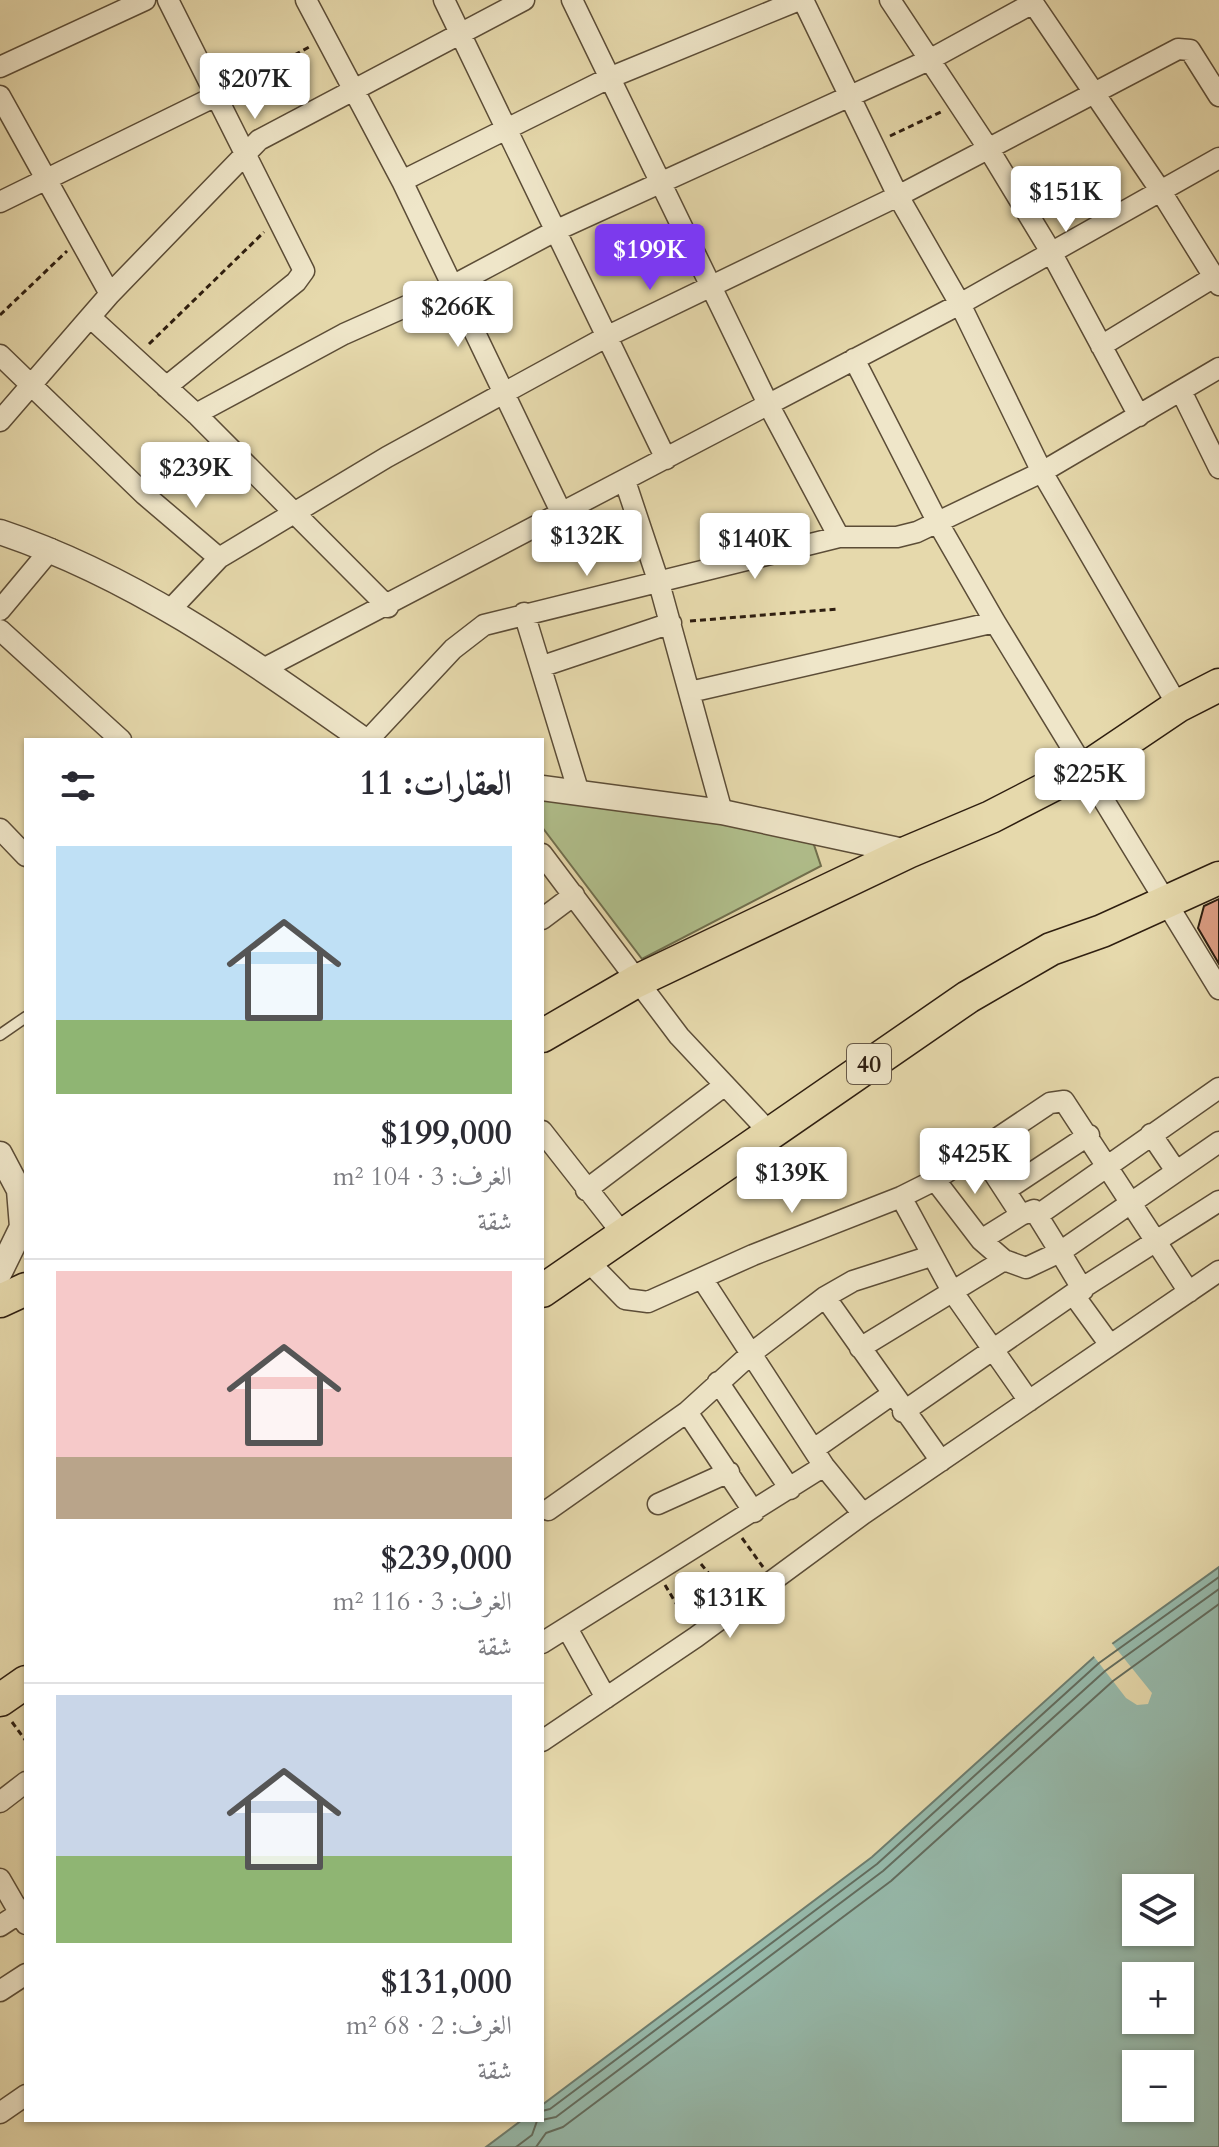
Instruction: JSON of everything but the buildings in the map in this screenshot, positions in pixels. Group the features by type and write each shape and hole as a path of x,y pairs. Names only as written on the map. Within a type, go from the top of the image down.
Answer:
{"highway":[{"path":"544,1035 635,982 908,852 991,817 1086,768 1178,706 1219,685"},
{"name":"40","path":"544,1290 891,1048 1037,957 1219,878"},
{"path":"4,1709 24,1684"}],"street":[{"path":"0,67 145,0"},
{"path":"166,387 301,277 304,267 168,0"},
{"path":"306,0 402,181 562,514"},
{"path":"444,0 666,459"},
{"path":"0,421 28,385 110,294 246,152 271,132 524,0"},
{"path":"572,0 768,404 839,537"},
{"path":"402,181 609,78 801,0 898,196 960,304 1042,472 1178,706"},
{"path":"890,0 988,148 1051,252 1139,416"},
{"path":"196,414 344,334 452,286 557,230 929,60 1032,1 1160,190 1216,281 1101,346"},
{"path":"170,610 219,558 387,457 608,336 898,196 1092,92 1182,48 1190,50 1219,96"},
{"path":"0,202 218,95"},
{"path":"0,96 110,294"},
{"path":"263,669 388,607 960,304 1219,158"},
{"path":"90,317 196,414 388,607"},
{"path":"0,355 145,495 219,558"},
{"path":"854,359 938,523 995,622 1219,989"},
{"path":"368,738 471,632 524,613 659,583 839,537 897,537 938,523 1042,472 1219,368"},
{"path":"1181,391 1219,468"},
{"path":"625,481 671,623 722,812"},
{"path":"0,532 51,549 110,575 263,669 363,738"},
{"path":"0,610 51,549"},
{"path":"524,613 543,666 579,793"},
{"path":"690,692 995,622"},
{"path":"543,666 671,623"},
{"path":"0,630 119,738"},
{"path":"544,788 722,812 908,852"},
{"path":"0,829 24,854"},
{"path":"544,857 635,982 679,1036 770,1133"},
{"path":"544,918 574,895"},
{"path":"586,1190 725,1085"},
{"path":"981,1240 1029,1215 1108,1166 1219,1088"},
{"path":"586,1259 618,1293 636,1303 648,1302 779,1245 901,1197 935,1180 978,1149 1057,1101 1069,1104 1189,1292"},
{"path":"544,1134 622,1233"},
{"path":"1151,1134 1176,1171"},
{"path":"1006,1190 1089,1135"},
{"path":"935,1180 981,1240 1004,1260 1026,1268 1060,1252 1134,1204 1219,1142"},
{"path":"978,1149 1006,1190 1060,1252 1078,1292 1110,1345"},
{"path":"0,1154 19,1190 22,1227 11,1293"},
{"path":"901,1197 952,1291 1029,1401"},
{"path":"903,1412 1078,1292 1219,1201"},
{"path":"548,1510 687,1412 753,1352 825,1297 867,1275 931,1256"},
{"path":"860,1348 1004,1260"},
{"path":"544,1740 696,1637 863,1514 1219,1271"},
{"path":"703,1280 753,1352 819,1458 863,1514"},
{"path":"825,1297 903,1412 941,1461"},
{"path":"718,1382 790,1489"},
{"path":"544,1642 790,1489 819,1458 891,1395"},
{"path":"687,1412 754,1512"},
{"path":"658,1504 729,1472"},
{"path":"567,1628 606,1698"},
{"path":"0,1802 24,1784"},
{"path":"0,1879 24,1915 0,1926"},
{"path":"0,1991 24,1975"},
{"path":"0,2113 24,2096"}],"lane":[{"path":"0,1035 24,1018"}],"path":[{"path":"218,95 325,39"},
{"path":"873,145 959,103"},
{"path":"135,358 280,217"},
{"path":"0,315 78,240"},
{"path":"671,623 838,609"},
{"path":"732,1525 773,1580"},
{"path":"690,1551 737,1607"},
{"path":"657,1572 696,1637"},
{"path":"4,1709 24,1738"}],"green space":[{"path":"544,793 809,830 821,866 642,959 544,830"}],"water":[{"path":"1219,1567 1219,2147 486,2147 519,2122 544,2122 544,2103 872,1857 1094,1657"}],"pier":[{"path":"1110,1641 1152,1693 1148,1704 1137,1705 1126,1698 1092,1654"}]}
